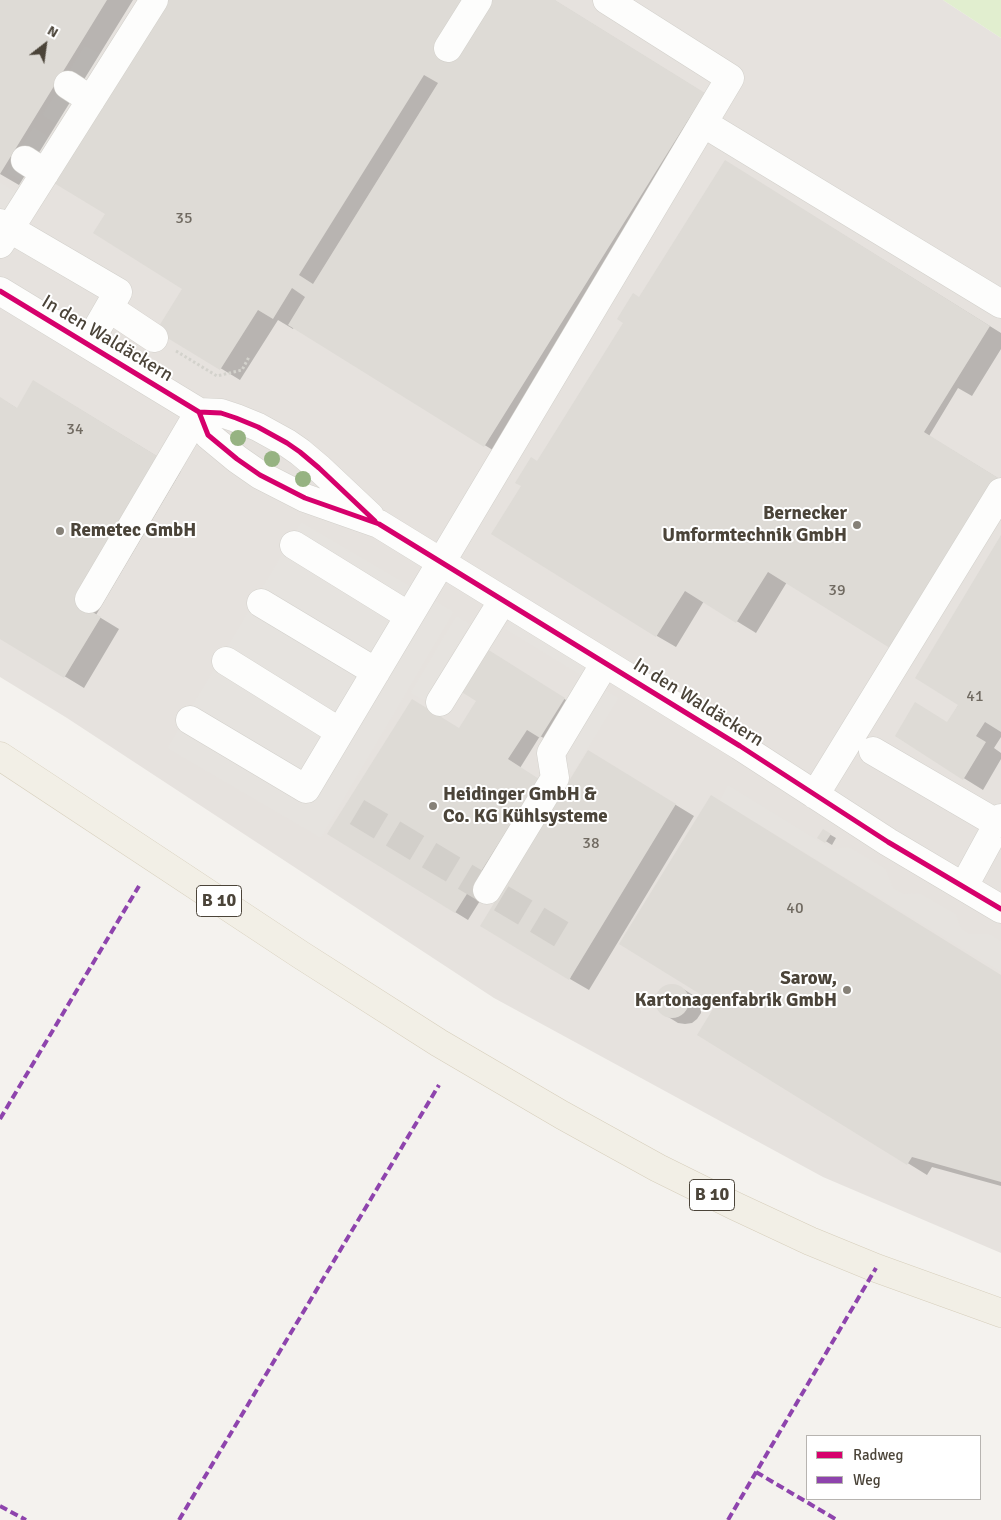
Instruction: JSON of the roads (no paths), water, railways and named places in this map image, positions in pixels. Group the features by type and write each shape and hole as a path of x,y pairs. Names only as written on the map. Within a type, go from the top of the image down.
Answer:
{"main road":[{"name":"B 10","path":"0,756 301,955 431,1038 562,1115 667,1172 810,1241 876,1268 1001,1314"}],"street":[{"path":"88,344 118,292 3,232 35,166 91,100 154,0"},
{"path":"448,48 478,0"},
{"path":"190,720 306,789 730,78 607,0"},
{"path":"68,85 91,100"},
{"path":"702,123 1001,304"},
{"name":"In den Waldäckern","path":"0,291 199,412 221,413 236,418 287,443 319,468 378,524"},
{"path":"109,308 154,338"},
{"path":"89,599 199,412"},
{"name":"In den Waldäckern","path":"199,412 208,435 260,475 304,498 378,524 740,746 888,842 1001,909"},
{"path":"815,795 1001,492"},
{"path":"294,545 409,616"},
{"path":"440,702 503,600"},
{"path":"261,604 376,672"},
{"path":"226,660 340,732"},
{"path":"487,890 555,778 551,753 605,663"},
{"path":"872,751 999,821 964,886"}],"tunnel":[{"path":"357,812 566,937"}],"place":[{"name":"Bernecker Umformtechnik GmbH","path":"857,525"},
{"name":"Remetec GmbH","path":"60,531"},
{"name":"Heidinger GmbH & Co. KG Kühlsysteme","path":"433,806"},
{"name":"Sarow, Kartonagenfabrik GmbH","path":"847,990"}]}
